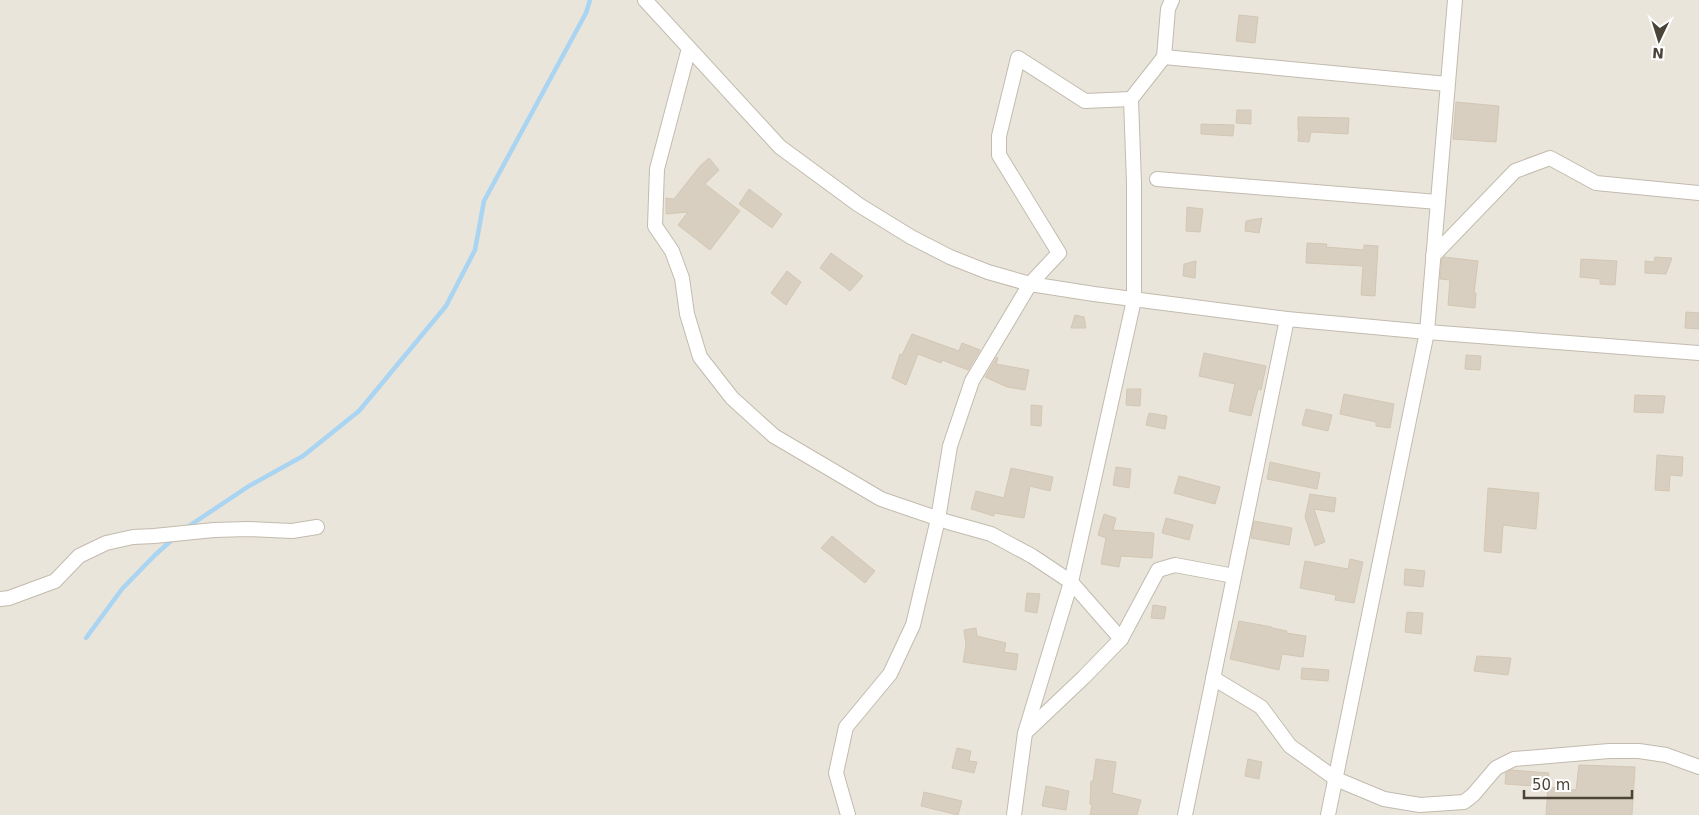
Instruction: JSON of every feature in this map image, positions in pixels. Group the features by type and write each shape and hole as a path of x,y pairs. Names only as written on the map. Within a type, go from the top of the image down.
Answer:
{"street":[{"path":"645,0 780,147 859,205 911,237 950,257 988,272 1030,284 1134,300 1287,319 1426,332 1699,353"},
{"path":"1014,815 1025,733 1071,582 1134,300 1134,183 1131,99 1164,57 1168,9 1172,0"},
{"path":"1328,815 1426,332 1454,0"},
{"path":"689,48 657,169 655,226 672,252 682,278 687,314 700,357 732,398 774,436 881,499 938,519 991,534 1032,556 1071,582 1121,639"},
{"path":"1164,57 1447,84"},
{"path":"848,815 836,773 846,727 890,674 913,625 938,519 950,446 972,380 1030,284 1059,254 1000,155 999,136 1018,58 1085,101 1131,99"},
{"path":"1433,256 1515,171 1550,158 1596,183 1699,193"},
{"path":"1157,179 1438,202"},
{"path":"1184,815 1287,319"},
{"path":"0,599 9,598 55,580 78,556 106,543 133,536 154,536 214,530 292,531 317,527"},
{"path":"1025,733 1121,639 1158,570 1175,565 1234,576"},
{"path":"1213,678 1261,707 1290,746 1336,779 1384,799 1420,805 1464,802 1473,795 1496,768 1514,759 1609,751 1639,751 1666,755 1699,767"}],"shaded area":[{"path":"0,0 1699,0 1699,815 0,815"}],"building":[{"path":"1239,15 1258,17 1255,43 1236,41"},
{"path":"1456,102 1499,106 1496,142 1453,139"},
{"path":"1237,110 1251,110 1251,124 1236,123"},
{"path":"1298,117 1349,118 1348,134 1311,132 1309,142 1298,141"},
{"path":"1201,124 1234,125 1233,136 1201,134"},
{"path":"709,158 719,170 705,184 740,211 710,250 678,225 688,212 666,214 666,198 674,199 700,166"},
{"path":"749,189 782,214 772,228 739,204"},
{"path":"1187,207 1203,209 1200,232 1186,231"},
{"path":"1262,218 1259,233 1245,231 1246,221"},
{"path":"1307,243 1327,244 1326,247 1364,250 1364,245 1378,246 1375,296 1361,295 1363,266 1306,263"},
{"path":"831,253 863,276 850,291 820,268"},
{"path":"1444,257 1478,261 1474,293 1476,293 1475,308 1448,305 1450,280 1440,279 1442,259"},
{"path":"1655,257 1672,258 1666,274 1645,273 1645,261 1654,262"},
{"path":"1581,259 1617,261 1615,285 1600,284 1600,279 1580,277"},
{"path":"1196,261 1195,278 1183,276 1184,264"},
{"path":"787,271 801,282 786,305 771,293"},
{"path":"1686,312 1699,313 1699,329 1685,328"},
{"path":"1075,315 1084,317 1086,328 1071,328"},
{"path":"912,334 959,351 962,343 980,350 968,370 942,360 941,363 918,354 906,385 892,378 900,354 902,355"},
{"path":"1204,353 1266,366 1261,390 1258,389 1251,416 1229,411 1235,384 1199,376"},
{"path":"1466,355 1481,356 1480,370 1465,369"},
{"path":"997,357 996,364 1029,370 1025,390 1007,387 985,377"},
{"path":"1127,389 1141,389 1140,406 1126,405"},
{"path":"1344,394 1394,404 1390,428 1376,426 1376,422 1340,414"},
{"path":"1635,395 1665,396 1663,413 1634,412"},
{"path":"1031,405 1042,406 1041,426 1031,425"},
{"path":"1306,409 1332,415 1328,431 1302,425"},
{"path":"1149,413 1167,416 1165,429 1146,425"},
{"path":"1657,455 1683,457 1682,476 1670,475 1669,491 1655,490"},
{"path":"1270,462 1320,473 1317,489 1267,479"},
{"path":"1116,467 1131,469 1129,488 1113,485"},
{"path":"1011,468 1053,477 1050,491 1030,486 1024,518 994,513 994,516 971,509 976,491 1004,498"},
{"path":"1179,476 1220,487 1215,504 1174,493"},
{"path":"1488,488 1539,493 1536,529 1503,525 1501,553 1484,551"},
{"path":"1310,494 1336,498 1334,512 1314,509 1325,542 1315,546 1305,517"},
{"path":"1104,514 1116,518 1113,530 1154,533 1152,558 1121,556 1119,567 1101,564 1106,538 1098,535"},
{"path":"1166,518 1193,525 1189,540 1162,533"},
{"path":"1254,521 1292,528 1289,545 1251,538"},
{"path":"832,536 875,571 865,583 821,548"},
{"path":"1350,559 1363,562 1354,603 1335,600 1336,595 1300,588 1305,561 1348,569"},
{"path":"1405,569 1425,571 1423,587 1404,585"},
{"path":"1027,593 1040,594 1037,613 1025,611"},
{"path":"1153,605 1166,607 1164,619 1151,618"},
{"path":"1407,612 1423,613 1421,634 1405,632"},
{"path":"1239,621 1306,636 1303,657 1282,654 1279,670 1230,659"},
{"path":"976,628 977,636 1006,643 1004,652 1018,654 1016,670 963,662 966,645 964,630"},
{"path":"1477,656 1511,658 1508,675 1474,671"},
{"path":"1302,668 1329,670 1328,681 1301,679"},
{"path":"957,748 971,751 969,761 977,762 974,773 952,768"},
{"path":"1096,759 1116,762 1112,793 1141,800 1137,815 1090,815 1092,805 1090,804 1091,781 1093,781"},
{"path":"1248,759 1262,762 1259,779 1245,776"},
{"path":"1579,765 1635,767 1632,815 1546,815 1548,787 1576,790"},
{"path":"1511,770 1549,773 1548,787 1505,784 1506,773"},
{"path":"1046,786 1069,791 1066,810 1042,806"},
{"path":"924,792 962,801 958,815 921,806"}],"waterway":[{"path":"186,528 249,486 303,456 359,411 446,306 475,250 484,201 586,13 590,0"},
{"path":"86,638 122,589 174,538"}]}
